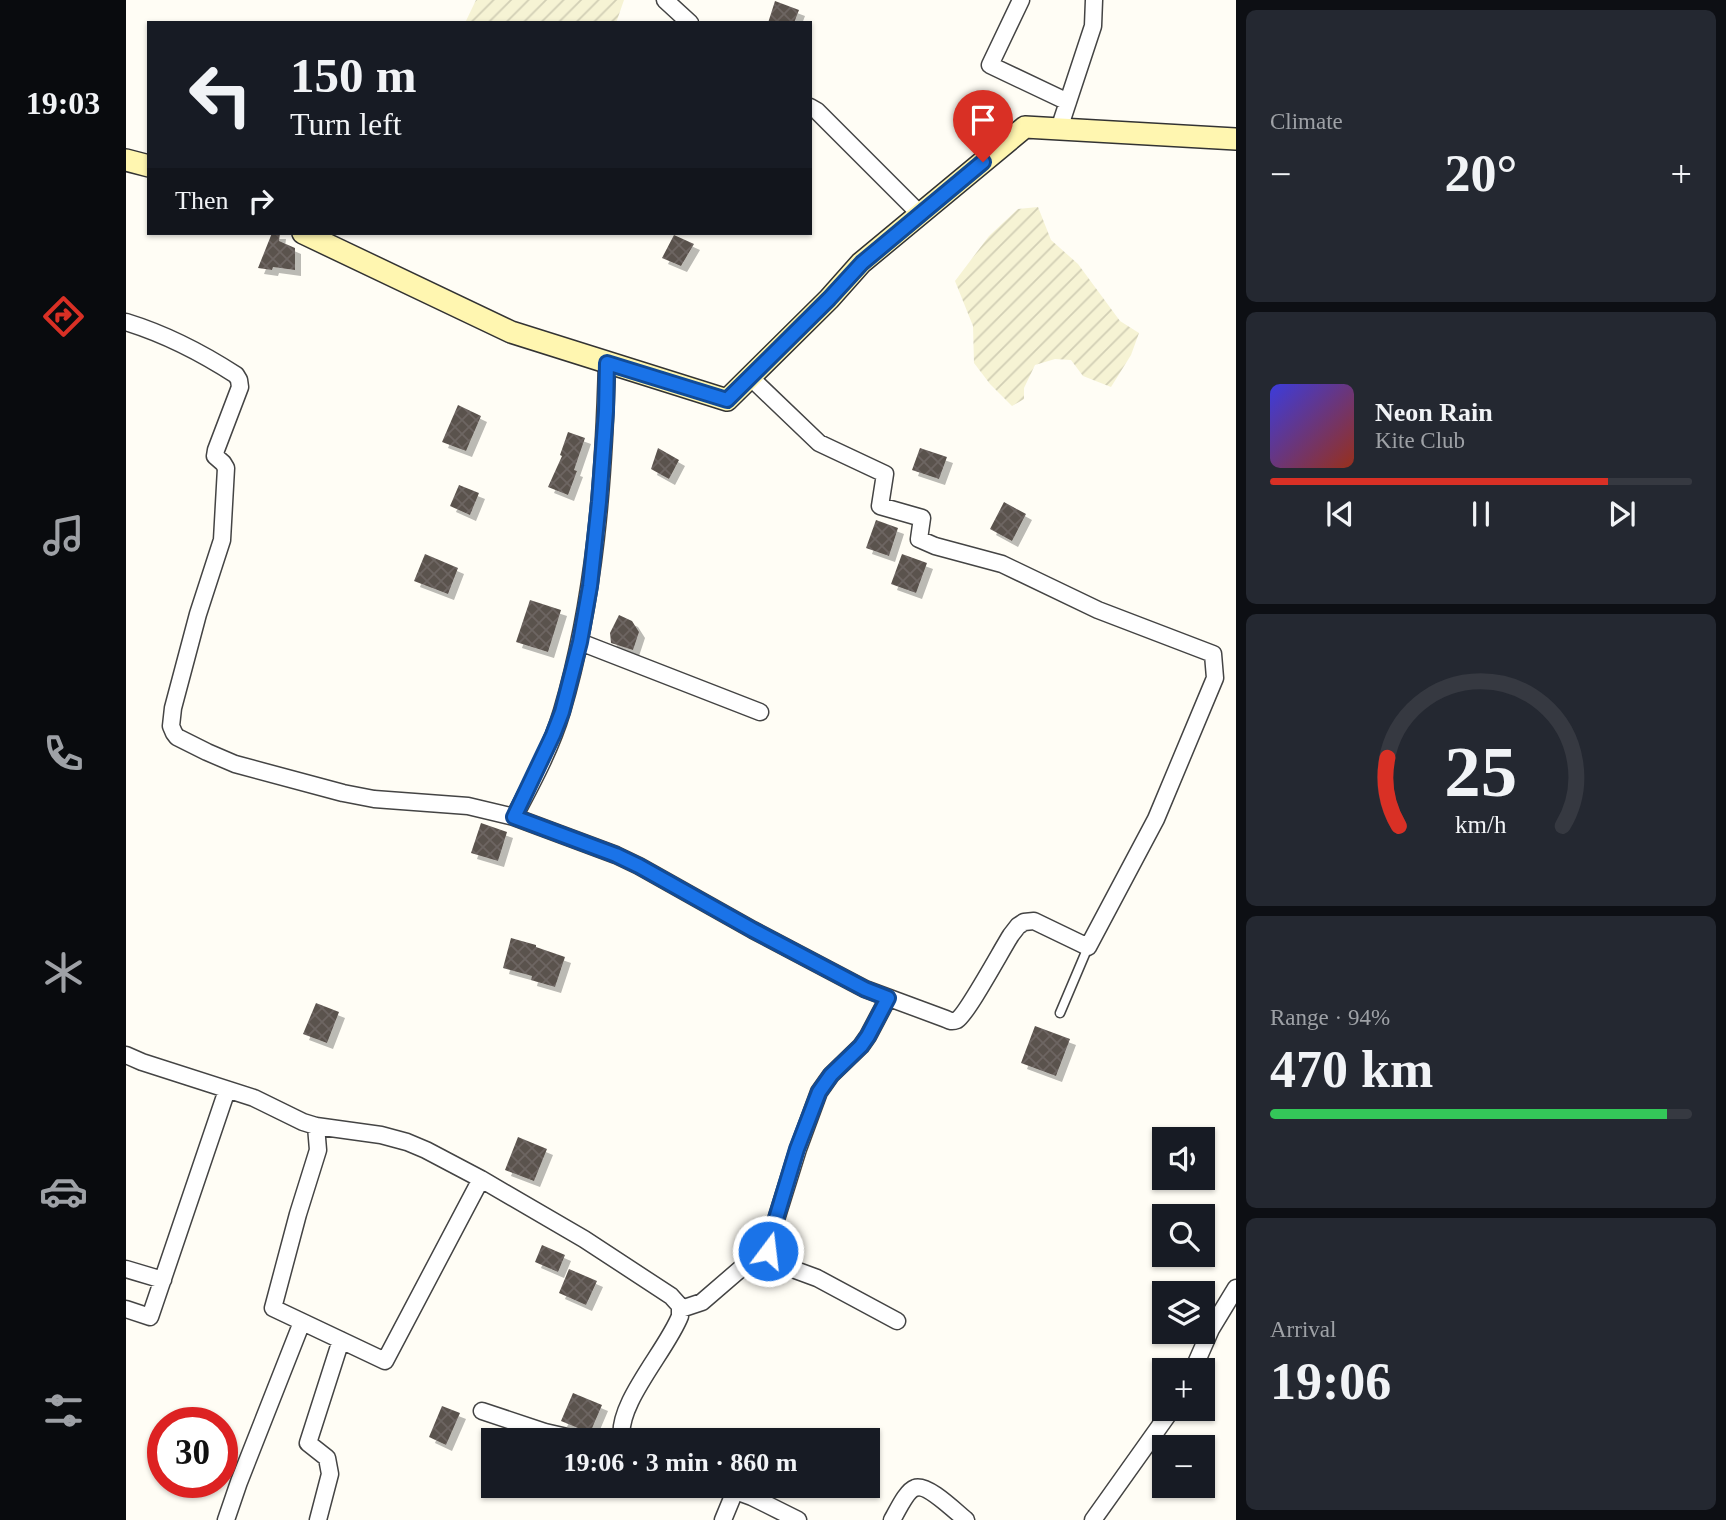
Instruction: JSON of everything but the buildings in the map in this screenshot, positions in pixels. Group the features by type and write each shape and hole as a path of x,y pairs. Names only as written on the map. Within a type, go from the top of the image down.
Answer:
{"street":[{"path":"665,0 688,21"},
{"path":"1021,0 990,65 1068,102"},
{"path":"1059,129 1093,26 1094,0"},
{"path":"812,108 920,214"},
{"path":"307,235 511,332 727,400 862,263 1025,127 1236,139"},
{"path":"126,160 147,165"},
{"path":"126,321 197,352 236,376 240,387 216,450 215,456 226,468 222,540 180,678 171,726 174,733 206,752 235,764 326,789 374,799 479,808 514,817 639,866 865,989 951,1021 956,1020 966,1010 1011,935 1024,922 1034,921 1088,947 1156,819 1215,678 1213,654 1098,610 1002,564 935,546 919,538 922,518 880,506 885,474 819,443 750,377"},
{"path":"514,817 562,712 580,642 590,586 599,502 607,363"},
{"path":"580,642 760,712"},
{"path":"888,998 861,1046 831,1075 819,1092 797,1149 767,1247 769,1255 779,1264 817,1278 897,1321"},
{"path":"126,1055 254,1098 303,1122 407,1142 481,1179 584,1239 671,1296 681,1309"},
{"path":"126,1309 150,1317 227,1090"},
{"path":"316,1126 318,1150 273,1308 385,1361 481,1179"},
{"path":"681,1309 702,1302 767,1247"},
{"path":"126,1269 163,1280"},
{"path":"1198,1358 1211,1329 1236,1288"},
{"path":"622,1428 629,1405 678,1322 681,1309"},
{"path":"226,1520 302,1322"},
{"path":"318,1520 330,1474 327,1458 308,1443 341,1340"},
{"path":"482,1411 533,1428"},
{"path":"1093,1520 1163,1421"},
{"path":"892,1520 908,1492 915,1487 923,1487 942,1499 966,1520"},
{"path":"723,1520 726,1498"},
{"path":"754,1498 798,1520"}],"lane":[{"path":"1060,1013 1088,947"}],"shaded area":[{"path":"476,0 624,0 617,21 466,21"},
{"path":"1038,207 1051,240 1078,264 1120,321 1139,333 1131,355 1111,387 1083,376 1071,360 1055,359 1035,365 1024,388 1024,399 1012,406 974,363 973,326 955,281 989,236 1018,209"}],"route":[{"path":"768,1251 797,1149 816,1098 831,1075 861,1046 888,998 865,989 753,930 639,866 514,817 535,777 562,712 580,642 590,586 599,502 607,363 727,400 862,263 983,162"}]}
